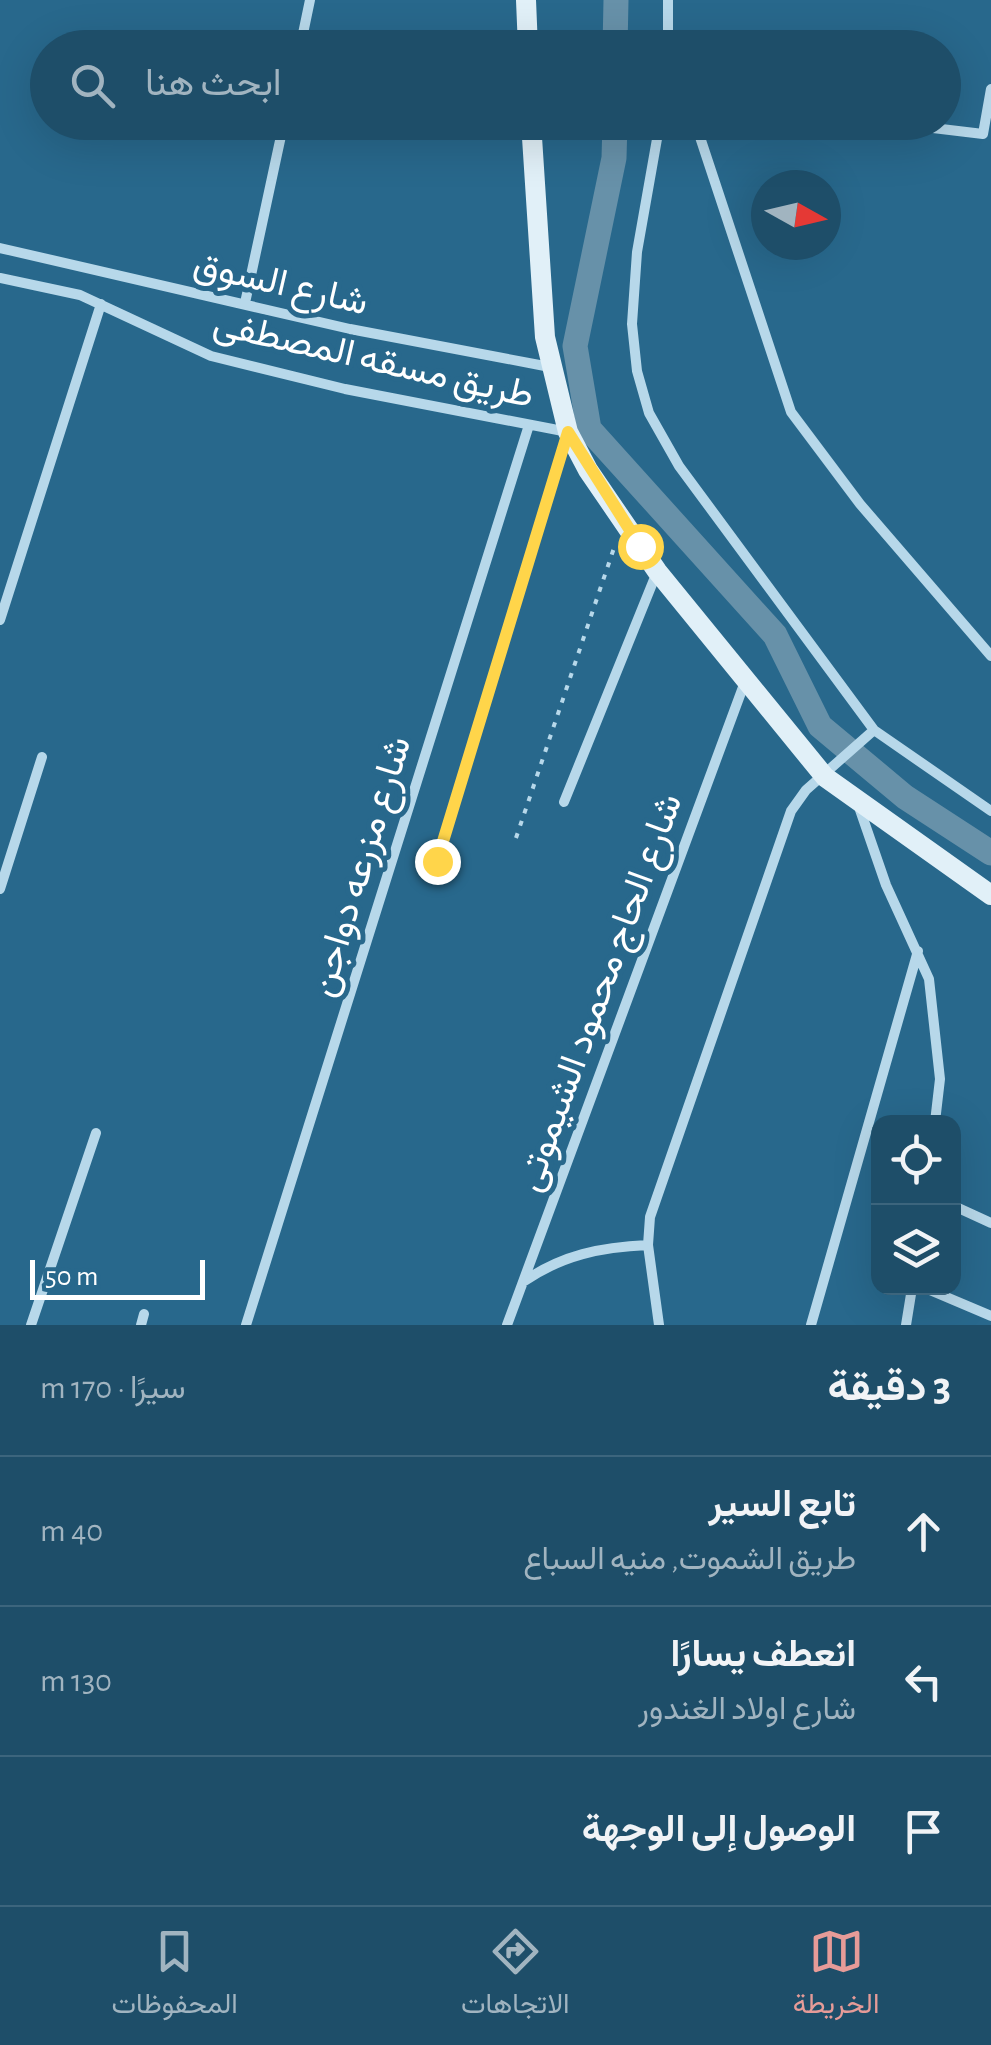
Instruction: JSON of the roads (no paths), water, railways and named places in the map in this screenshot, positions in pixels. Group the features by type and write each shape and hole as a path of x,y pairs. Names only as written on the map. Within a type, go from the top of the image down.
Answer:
{"street":[{"path":"304,30 310,0"},
{"path":"526,0 527,30"},
{"path":"668,0 668,30"},
{"path":"961,131 982,134 991,89"},
{"path":"245,303 280,140"},
{"path":"532,140 539,294 550,366 568,432 657,571 825,777 991,895"},
{"path":"657,140 637,252 632,324 637,370 649,413 679,466 874,730 991,811"},
{"path":"702,140 791,412 860,504 991,656"},
{"name":"شارع السوق","path":"0,248 350,329 550,366"},
{"name":"طريق مسقه المصطفى","path":"0,278 60,288 211,356 344,389 568,432"},
{"path":"0,620 101,304"},
{"name":"شارع مزرعه دواجن","path":"246,1325 529,425"},
{"path":"437,861 568,432"},
{"path":"564,802 657,571"},
{"name":"شارع الحاج محمود الشيموتى","path":"506,1325 746,680"},
{"path":"659,1325 648,1245 650,1217 791,811 797,799 874,730"},
{"path":"0,889 42,757"},
{"path":"857,800 886,885 918,951 937,1022 940,1079 935,1115"},
{"path":"811,1325 918,951"},
{"path":"32,1325 96,1132"},
{"path":"961,1209 991,1223"},
{"path":"523,1282 568,1257 612,1247 648,1245"},
{"path":"906,1325 911,1295"},
{"path":"942,1295 991,1316"}],"waterway":[{"path":"615,30 616,0"},
{"path":"614,140 575,346 589,429 775,635 820,726 905,797 991,853"}]}
